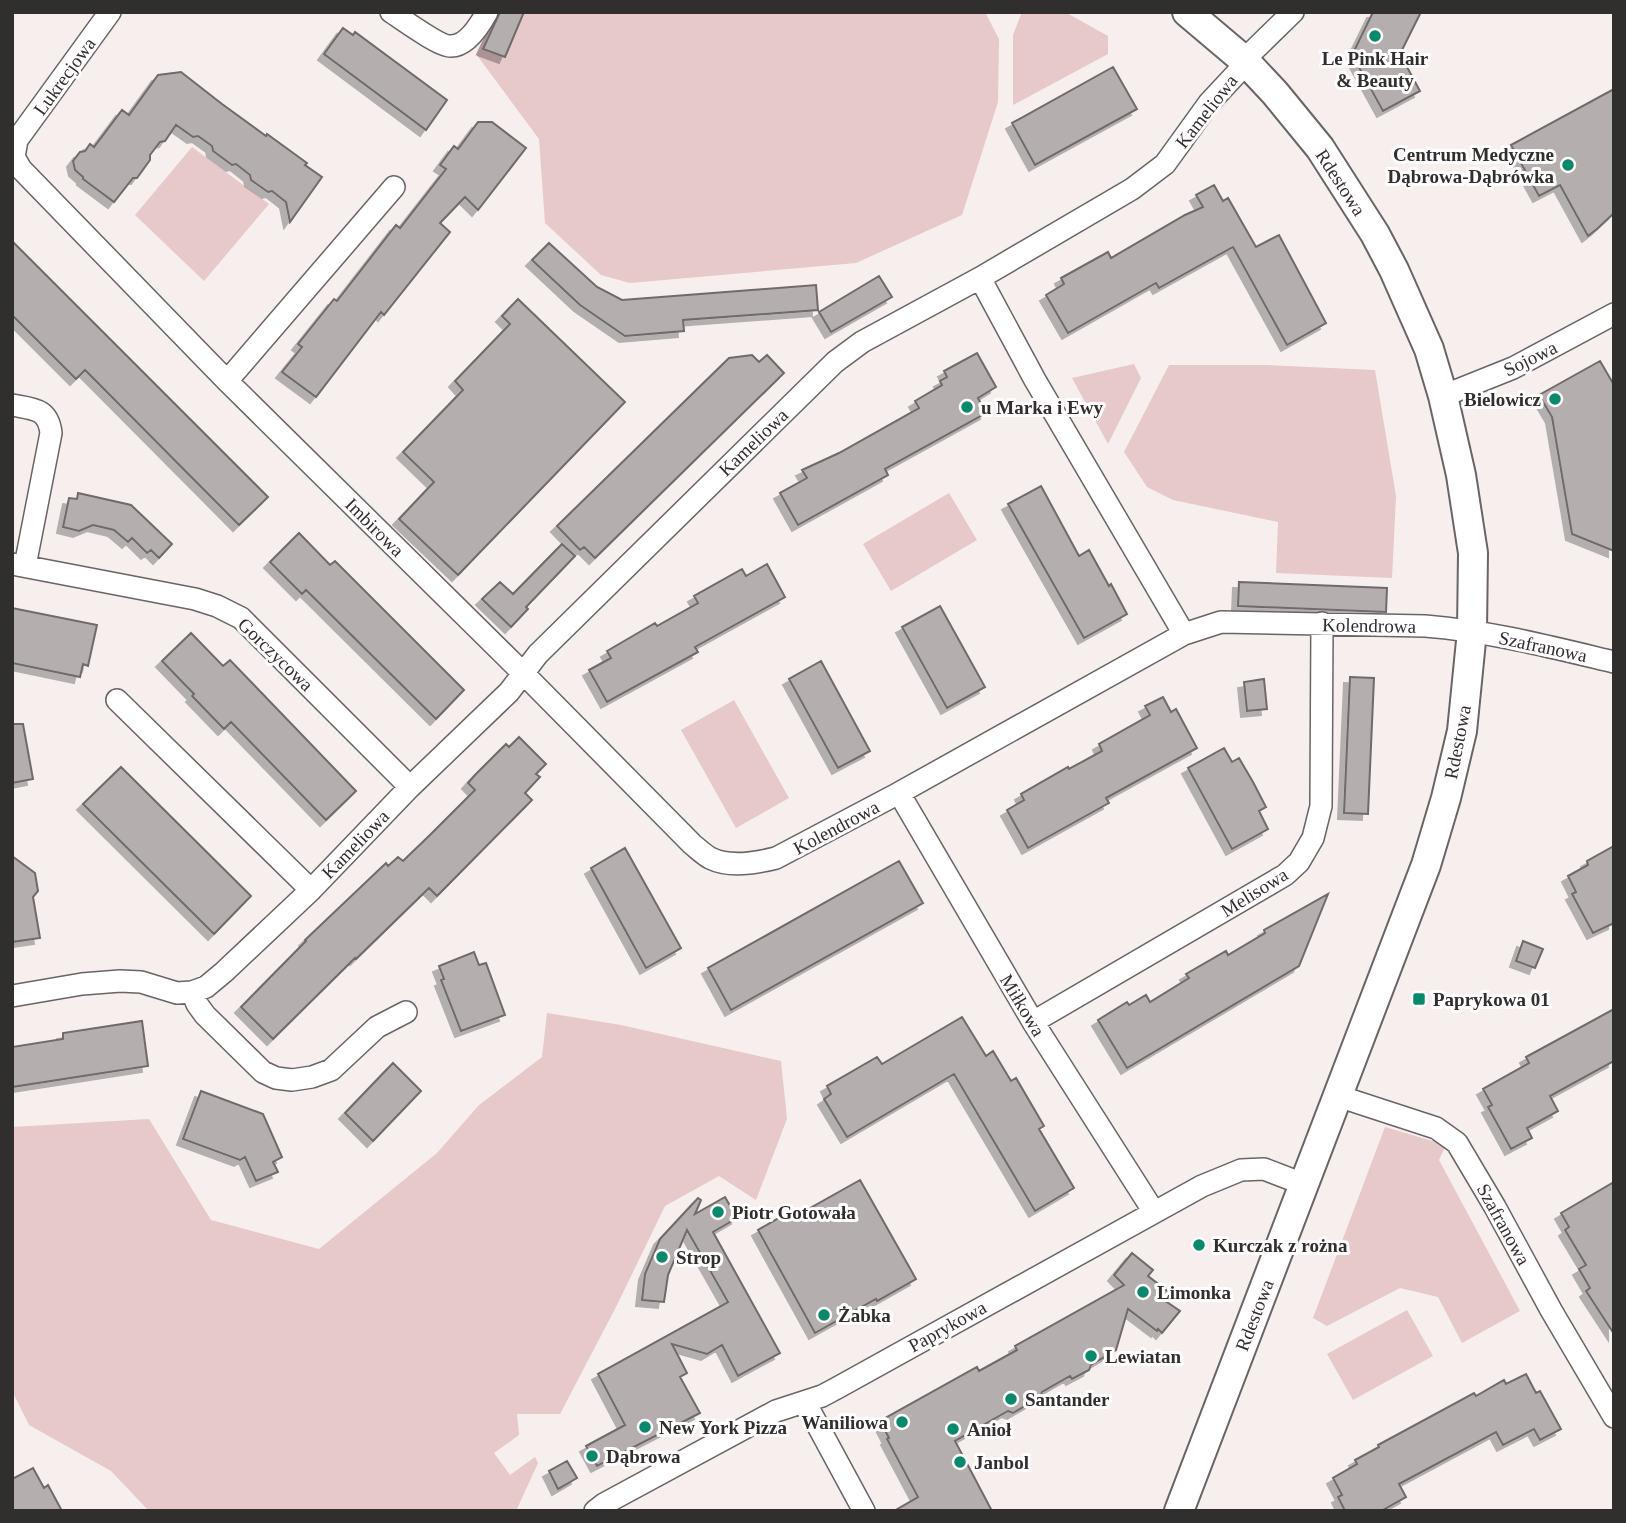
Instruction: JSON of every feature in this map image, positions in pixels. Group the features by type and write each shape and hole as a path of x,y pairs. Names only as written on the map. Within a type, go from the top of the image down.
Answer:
{"street":[{"name":"Lukrecjowa","path":"17,140 110,12"},
{"path":"391,12 432,39 452,47 470,36 487,12"},
{"name":"Rdestowa","path":"1179,1511 1426,865 1462,731 1472,631 1473,553 1461,475 1429,349 1375,234 1320,148 1275,93 1245,61 1187,12"},
{"name":"Kameliowa","path":"184,993 206,987 311,890 410,787 509,692 538,654 835,362 862,342 980,278 1132,189 1165,164 1206,107 1245,61 1293,12"},
{"name":"Imbirowa","path":"17,140 14,157 21,169 227,381 523,673"},
{"path":"227,381 394,187"},
{"path":"980,278 1035,380 1184,634"},
{"name":"Sojowa","path":"1443,397 1513,368 1614,314"},
{"name":"Gorczycowa","path":"12,405 42,413 48,418 51,433 19,565 195,599 241,618 410,787"},
{"name":"Kolendrowa","path":"523,673 692,844 711,858 730,863 755,863 776,858 899,793 1184,634 1221,622 1425,626 1472,631"},
{"name":"Melisowa","path":"1033,1023 1285,875 1300,862 1313,838 1321,806 1322,623"},
{"name":"Szafranowa","path":"1472,631 1519,639 1614,662"},
{"name":"Kameliowa","path":"117,700 311,890"},
{"name":"Miłkowa","path":"899,793 1033,1023 1154,1212"},
{"path":"12,996 82,984 120,981 141,982 184,993 263,1072 276,1078 292,1080 331,1070 377,1027 406,1012"},
{"name":"Szafranowa","path":"1338,1096 1436,1128 1457,1143 1614,1417"},
{"name":"Paprykowa","path":"595,1511 776,1411 837,1388 1202,1186 1241,1170 1264,1169 1303,1184"},
{"path":"805,1402 864,1511"}],"shaded area":[{"path":"497,12 985,12 999,39 998,102 962,215 856,263 630,283 601,275 545,223 539,139 476,54"},
{"path":"1022,12 1065,12 1108,36 1108,54 1013,105 1013,35"},
{"path":"192,147 269,204 204,281 135,215"},
{"path":"1134,364 1141,378 1108,444 1072,378"},
{"path":"1169,365 1267,365 1375,370 1396,496 1392,578 1276,573 1278,522 1173,500 1147,487 1124,452"},
{"path":"949,493 977,540 891,591 863,544"},
{"path":"734,700 789,798 736,828 681,730"},
{"path":"547,1013 621,1025 781,1061 787,1119 756,1200 719,1176 665,1206 560,1414 517,1414 519,1435 494,1453 510,1475 535,1457 538,1463 516,1511 149,1511 111,1471 29,1425 12,1391 12,1127 149,1119 211,1220 319,1249 437,1153 479,1105 542,1057"},
{"path":"1385,1127 1446,1145 1439,1160 1520,1311 1462,1343 1438,1297 1400,1288 1327,1326 1313,1318"},
{"path":"1407,1310 1433,1356 1353,1400 1327,1354"}],"building":[{"path":"500,12 524,12 505,57 483,49"},
{"path":"1373,12 1421,12 1400,54 1420,91 1383,111 1353,53"},
{"path":"343,28 353,35 355,32 447,100 426,130 324,54"},
{"path":"1113,67 1137,109 1035,165 1012,123"},
{"path":"181,72 266,136 267,134 307,163 305,165 322,177 290,222 286,202 251,180 250,175 213,151 212,146 198,136 193,137 176,125 165,141 160,142 150,155 150,160 137,178 133,178 114,202 75,170 73,161 80,152 85,151 90,144 94,147 122,110 129,115 158,75"},
{"name":"Centrum Medyczne Dąbrowa-Dąbrówka","path":"1614,89 1614,213 1588,236 1560,185 1539,196 1511,145"},
{"path":"478,122 492,122 526,148 478,210 465,197 440,223 450,232 384,315 381,312 316,397 282,372 302,347 298,344 334,299 337,301 396,225 400,228 446,169 440,165 454,146 458,149"},
{"path":"1214,185 1223,201 1228,198 1256,247 1279,235 1326,323 1287,345 1233,247 1159,288 1156,283 1068,333 1046,295 1064,284 1061,278 1108,252 1111,258 1203,207 1196,195"},
{"path":"12,241 268,497 239,525 85,370 76,379 12,315"},
{"path":"549,243 597,287 622,300 816,285 818,310 683,320 684,331 625,336 580,305 532,260"},
{"path":"879,276 892,297 831,332 819,312"},
{"path":"518,299 625,402 458,575 399,519 434,482 403,452 463,390 455,381 510,324 502,316"},
{"path":"977,353 996,387 978,398 986,413 885,469 888,475 798,525 780,493 807,478 802,470 839,453 919,408 915,401 942,385 940,381 947,377 944,371"},
{"path":"752,355 759,362 767,355 784,373 595,558 584,547 580,550 557,526 729,358"},
{"path":"1600,361 1614,385 1614,551 1572,534 1552,417 1539,395"},
{"path":"1041,486 1079,556 1089,550 1127,614 1084,638 1008,504"},
{"path":"78,493 131,505 172,544 159,558 151,550 147,553 132,538 128,542 114,530 93,525 79,531 63,527 69,498 77,499"},
{"path":"299,533 330,565 335,561 464,690 436,719 306,590 302,594 270,562"},
{"path":"562,544 575,556 526,607 528,609 511,627 482,599 500,582 513,594"},
{"path":"767,564 785,597 695,647 698,652 607,702 589,670 611,658 607,651 655,623 657,626 698,603 694,596 742,569 746,576"},
{"path":"1239,582 1387,588 1386,612 1238,606"},
{"path":"940,606 985,687 947,708 902,627"},
{"path":"12,608 97,625 88,666 83,664 80,677 12,663"},
{"path":"191,633 223,666 230,660 356,791 326,820 231,722 224,729 162,661"},
{"path":"821,661 870,751 838,768 789,679"},
{"path":"1350,677 1374,678 1368,814 1344,813"},
{"path":"1264,679 1267,709 1247,711 1244,682"},
{"path":"1163,697 1171,712 1176,709 1197,748 1106,798 1109,803 1028,848 1007,810 1024,800 1021,794 1102,751 1099,744 1150,715 1145,706"},
{"path":"12,724 23,724 33,779 12,783"},
{"path":"519,737 546,764 536,774 540,777 525,793 532,800 437,896 429,888 273,1039 241,1007 305,940 386,863 388,866 398,857 403,861 431,834 475,790 468,783 475,775 506,744 509,747"},
{"path":"1224,748 1232,762 1239,758 1253,782 1266,807 1259,811 1268,829 1232,849 1188,768"},
{"path":"121,767 251,896 214,934 83,804"},
{"path":"1614,846 1614,923 1593,933 1572,894 1576,892 1568,876 1588,865 1587,861"},
{"path":"625,848 681,948 646,968 591,868"},
{"path":"12,856 35,873 38,891 33,897 40,938 12,942"},
{"path":"899,861 923,903 731,1010 708,968"},
{"path":"1328,894 1299,966 1127,1068 1098,1020 1127,1002 1129,1005 1146,995 1150,1002 1189,978 1186,974 1226,951 1228,955 1265,933 1264,930"},
{"path":"1523,941 1543,949 1535,968 1516,961"},
{"path":"474,952 479,965 486,963 505,1015 461,1031 441,980 444,979 439,966"},
{"path":"1614,1009 1614,1061 1550,1096 1558,1111 1527,1128 1532,1138 1511,1149 1488,1107 1492,1105 1483,1089 1529,1063 1526,1057"},
{"path":"962,1017 986,1056 993,1051 1011,1081 1016,1078 1044,1126 1039,1129 1074,1188 1035,1211 954,1074 847,1137 824,1099 831,1094 827,1086 877,1057 882,1064"},
{"path":"142,1021 148,1066 12,1087 12,1047 63,1039 63,1033"},
{"path":"393,1063 421,1091 373,1141 345,1113"},
{"path":"201,1091 263,1114 282,1157 273,1162 278,1172 256,1181 245,1157 240,1160 183,1139"},
{"path":"860,1180 916,1279 815,1333 758,1230 791,1211 794,1217"},
{"path":"1614,1182 1614,1334 1586,1291 1590,1288 1579,1269 1586,1265 1565,1230 1569,1227 1561,1213"},
{"path":"725,1197 737,1218 713,1232 780,1353 738,1376 722,1345 707,1354 672,1344 687,1373 680,1377 700,1413 597,1466 586,1446 625,1425 598,1374 728,1302 687,1230 668,1275 664,1302 642,1300 645,1274 660,1239 698,1198 701,1200 695,1214"},
{"path":"1132,1253 1153,1270 1148,1276 1170,1293 1164,1300 1180,1311 1162,1333 1128,1309 1116,1350 1091,1365 1089,1370 1072,1379 1070,1376 1013,1413 1008,1411 955,1441 992,1511 894,1511 918,1497 880,1421 977,1367 979,1371 1017,1350 1015,1346 1124,1285 1114,1275"},
{"path":"1526,1374 1536,1393 1540,1391 1561,1429 1540,1440 1534,1429 1503,1445 1496,1432 1399,1484 1406,1497 1381,1511 1345,1511 1338,1497 1342,1495 1333,1478 1357,1464 1355,1460 1474,1393 1476,1396 1504,1380 1506,1384"},
{"path":"567,1461 577,1478 558,1489 549,1471"},
{"path":"33,1468 44,1488 48,1485 62,1511 12,1511 12,1479"}],"place":[{"name":"Le Pink Hair & Beauty","path":"1375,36"},
{"name":"Centrum Medyczne Dąbrowa-Dąbrówka","path":"1568,165"},
{"name":"Bielowicz","path":"1555,399"},
{"name":"u Marka i Ewy","path":"967,407"},
{"name":"Paprykowa 01","path":"1419,999"},
{"name":"Piotr Gotowała","path":"718,1212"},
{"name":"Kurczak z rożna","path":"1199,1245"},
{"name":"Strop","path":"662,1257"},
{"name":"Limonka","path":"1143,1292"},
{"name":"Żabka","path":"824,1315"},
{"name":"Lewiatan","path":"1091,1356"},
{"name":"Santander","path":"1011,1399"},
{"name":"Waniliowa","path":"902,1422"},
{"name":"New York Pizza","path":"645,1427"},
{"name":"Anioł","path":"953,1429"},
{"name":"Dąbrowa","path":"592,1456"},
{"name":"Janbol","path":"960,1462"}]}
